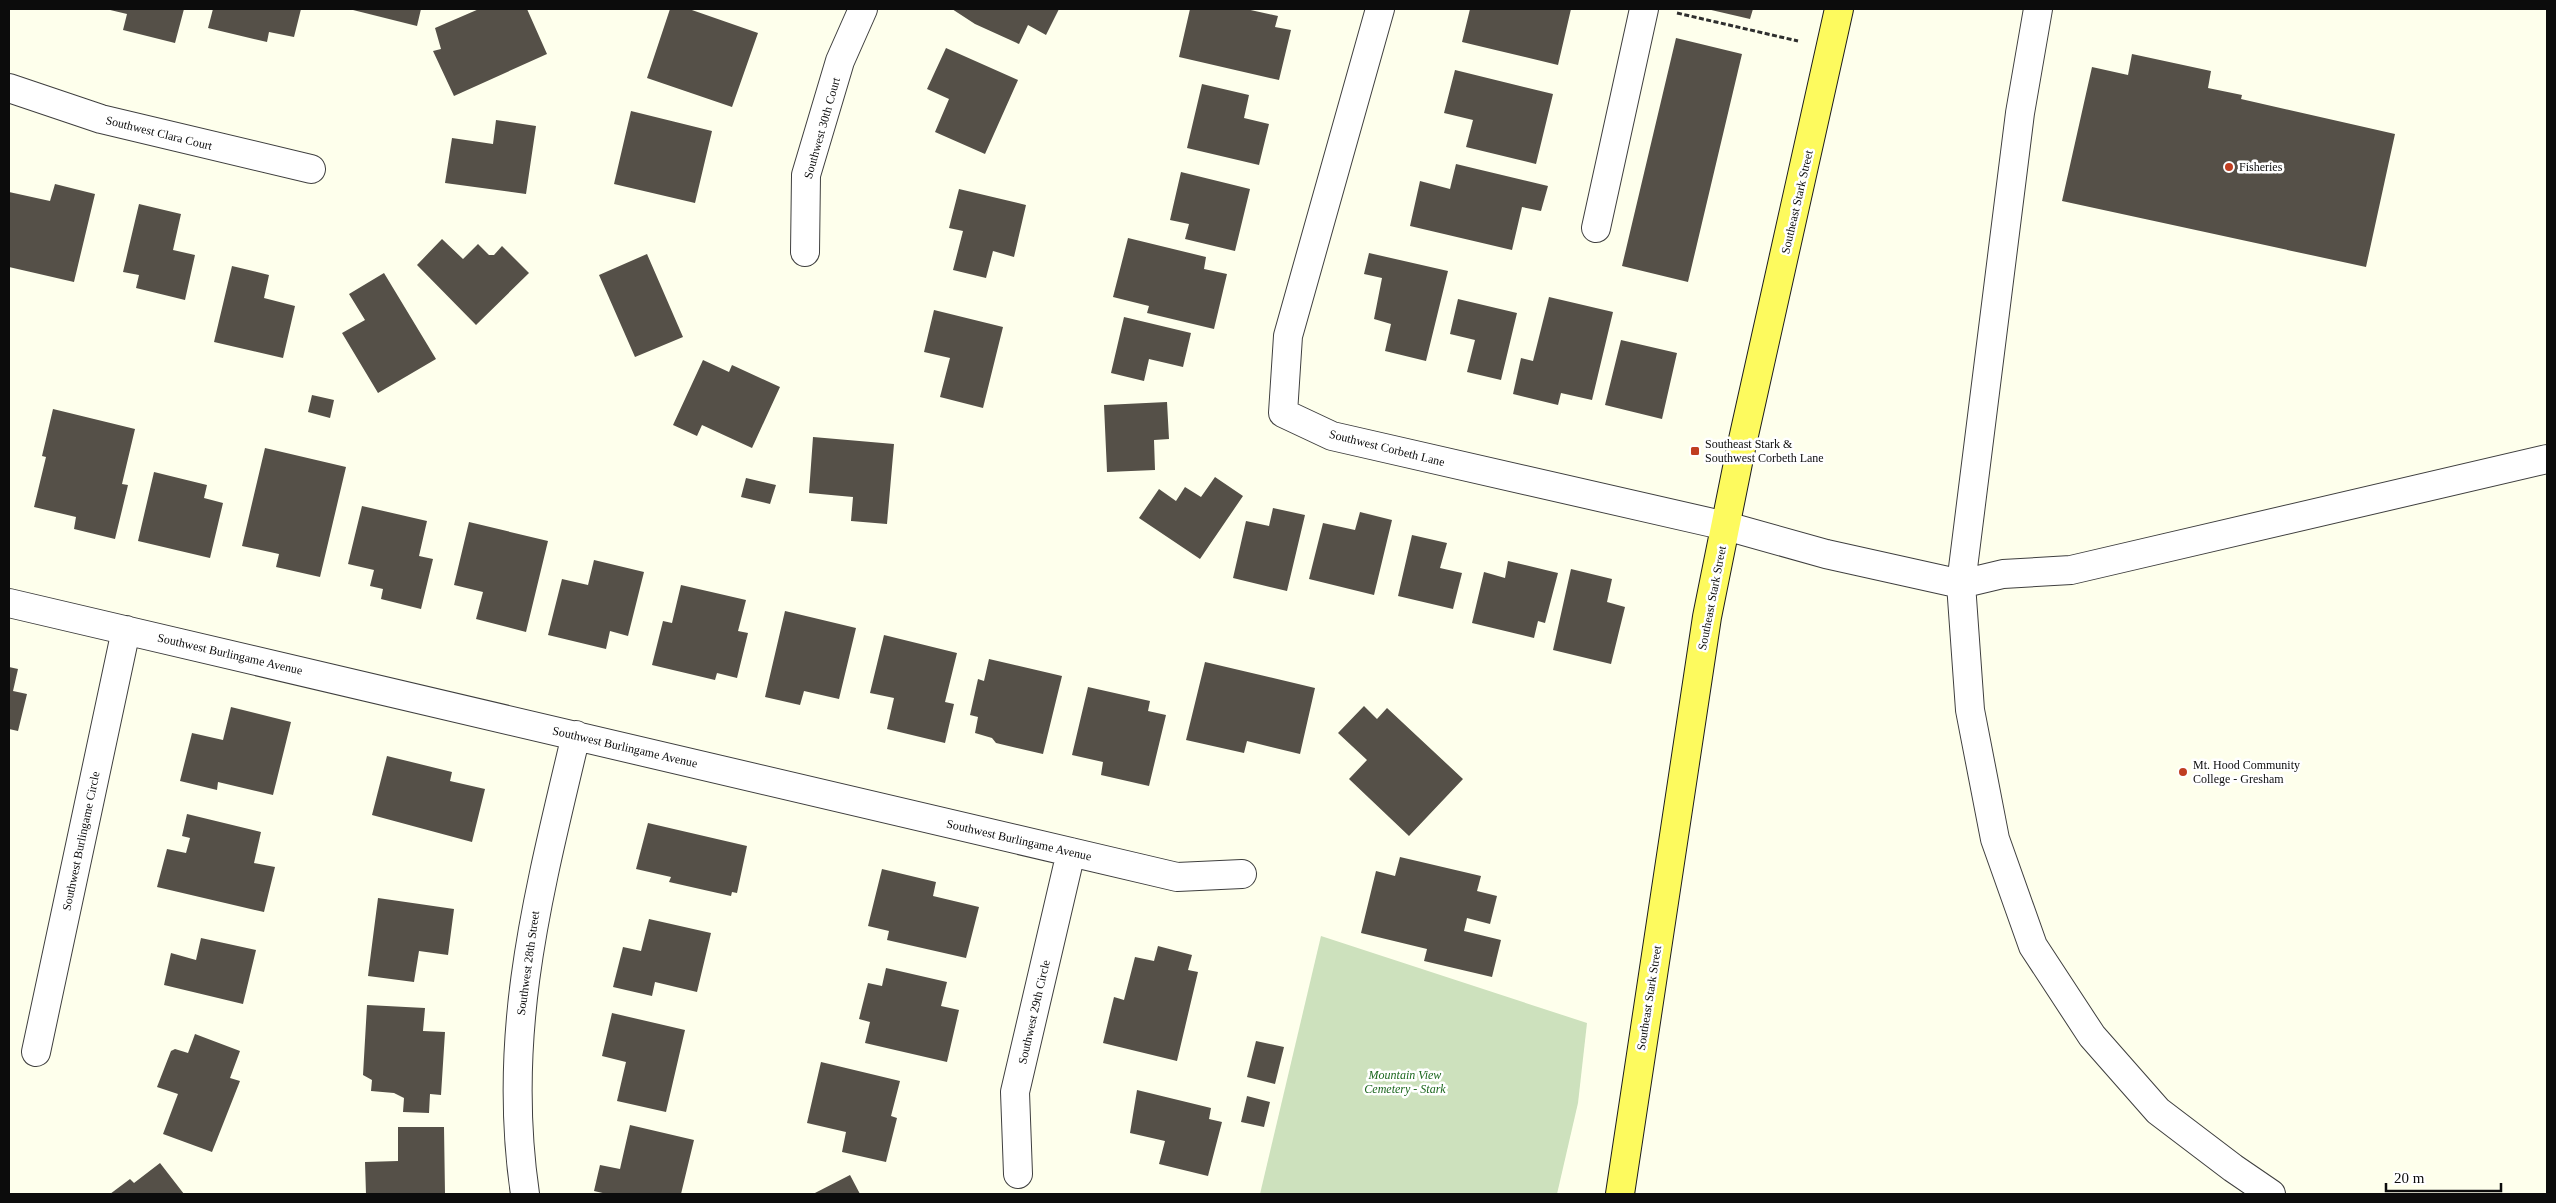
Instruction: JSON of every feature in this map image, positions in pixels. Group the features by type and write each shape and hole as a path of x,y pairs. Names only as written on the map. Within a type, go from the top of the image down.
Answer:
{"main road":[{"name":"Southeast Stark Street","path":"1620,1194 1707,617 1839,9"}],"street":[{"name":"Southwest 30th Court","path":"805,252 806,175 840,61 863,9"},
{"name":"Southwest Corbeth Lane","path":"1380,9 1288,336 1283,413 1332,436 1726,526"},
{"path":"2038,9 2020,113 1961,584 1970,710 1995,839 2033,946 2092,1036 2158,1111 2233,1168 2272,1194"},
{"path":"1596,228 1656,10"},
{"name":"Southwest Clara Court","path":"9,88 101,119 311,169"},
{"path":"1726,526 1826,554 1961,584 2003,574 2071,570 2547,459"},
{"name":"Southwest Burlingame Avenue","path":"9,603 1178,877 1242,874"},
{"name":"Southwest Burlingame Circle","path":"36,1052 126,630"},
{"name":"Southwest 28th Street","path":"525,1194 517,1092 520,1011 538,898 576,735"},
{"name":"Southwest 29th Circle","path":"1018,1174 1015,1092 1071,852"}],"path":[{"path":"1656,10 1831,49"}],"green space":[{"name":"Mountain View Cemetery - Stark","path":"1321,936 1587,1023 1578,1103 1557,1194 1260,1194"}],"building":[{"path":"106,9 184,9 175,43 123,30 127,14"},
{"path":"213,9 301,9 294,37 269,32 267,42 208,28"},
{"path":"349,9 421,9 417,26"},
{"path":"479,9 527,9 547,54 454,96 433,51 441,49 435,28"},
{"path":"670,9 689,9 758,33 732,107 647,78"},
{"path":"952,9 1059,9 1046,35 1028,25 1019,44 975,24"},
{"path":"1190,9 1246,9 1278,16 1275,27 1291,30 1279,80 1179,57"},
{"path":"1470,9 1571,9 1558,65 1462,42"},
{"path":"1707,9 1753,9 1750,19"},
{"path":"1676,38 1742,54 1688,282 1622,266"},
{"path":"946,48 1018,80 985,154 935,132 949,99 927,89"},
{"name":"Fisheries","path":"2132,54 2211,71 2208,88 2242,95 2241,99 2395,134 2366,267 2062,201 2092,67 2128,75"},
{"path":"1455,70 1553,94 1536,164 1466,147 1473,120 1444,113"},
{"path":"1202,84 1249,95 1244,118 1269,124 1259,165 1187,148"},
{"path":"631,111 712,131 695,203 614,184"},
{"path":"496,120 536,126 526,194 445,183 452,138 493,144"},
{"path":"1456,164 1548,186 1541,211 1522,207 1512,250 1410,226 1420,181 1450,189"},
{"path":"1181,172 1250,189 1235,251 1185,239 1189,224 1170,220"},
{"path":"55,184 95,194 74,282 9,267 9,192 50,201"},
{"path":"959,189 1026,205 1014,257 993,251 986,278 953,270 963,231 949,228"},
{"path":"139,204 181,214 173,250 195,255 185,300 136,288 139,275 123,272"},
{"path":"1128,238 1206,257 1204,269 1227,274 1214,329 1147,313 1149,306 1113,297"},
{"path":"442,239 463,259 478,244 489,255 494,255 502,246 529,273 476,325 417,265"},
{"path":"1369,253 1448,271 1426,361 1385,351 1391,324 1374,319 1382,278 1364,274"},
{"path":"647,254 683,337 635,357 599,275"},
{"path":"232,266 269,275 264,298 295,306 283,358 214,342"},
{"path":"384,273 436,359 378,393 342,333 365,320 349,294"},
{"path":"1549,297 1613,312 1592,400 1561,393 1558,405 1513,394 1521,358 1533,361"},
{"path":"1458,299 1517,313 1501,380 1467,372 1475,340 1450,334"},
{"path":"934,310 1003,327 983,408 940,397 950,358 924,352"},
{"path":"1124,317 1191,333 1183,367 1149,359 1144,381 1111,373"},
{"path":"1621,340 1677,353 1662,419 1605,405"},
{"path":"703,360 729,372 732,365 780,387 752,448 702,425 697,436 673,425"},
{"path":"312,395 334,400 330,418 308,412"},
{"path":"1167,402 1169,439 1154,440 1155,470 1107,472 1104,405"},
{"path":"53,409 135,429 122,484 128,485 115,539 74,529 76,517 34,507 46,457 42,456"},
{"path":"813,437 894,444 887,524 851,521 853,497 809,493"},
{"path":"265,448 346,467 320,577 276,567 279,554 242,546"},
{"path":"154,472 207,485 204,498 223,503 210,558 138,541"},
{"path":"1215,477 1243,496 1200,559 1139,518 1159,489 1176,501 1185,487 1201,497"},
{"path":"746,478 776,485 770,504 741,497"},
{"path":"362,506 427,521 419,556 433,559 421,609 381,599 383,589 370,586 374,570 348,564"},
{"path":"1273,508 1305,515 1287,591 1233,578 1246,521 1269,526"},
{"path":"1360,512 1392,520 1374,595 1309,579 1323,523 1355,530"},
{"path":"469,522 548,541 526,632 476,619 483,592 454,585"},
{"path":"1412,535 1447,543 1440,568 1462,573 1453,609 1398,596"},
{"path":"594,560 644,572 628,636 610,631 606,649 548,635 562,579 588,585"},
{"path":"1508,561 1558,573 1545,623 1538,621 1534,638 1472,623 1484,572 1505,578"},
{"path":"1571,569 1612,579 1607,602 1625,607 1611,664 1553,650"},
{"path":"681,585 746,600 738,631 748,633 737,678 717,673 715,680 652,665 663,621 672,623"},
{"path":"785,611 856,628 839,699 804,691 800,705 765,697"},
{"path":"884,635 957,653 945,702 954,704 945,743 887,729 894,698 870,693"},
{"path":"989,659 1062,676 1043,754 996,743 992,738 975,733 978,717 970,715 978,679 984,681"},
{"path":"1205,662 1315,688 1300,754 1247,741 1244,753 1186,740"},
{"path":"9,667 18,669 13,691 27,694 18,731 9,729"},
{"path":"1088,687 1150,701 1148,711 1166,715 1149,786 1101,775 1103,762 1072,755"},
{"path":"1364,706 1377,719 1387,708 1463,779 1409,836 1349,779 1367,760 1338,733"},
{"path":"231,707 291,722 273,795 218,782 217,790 180,781 192,733 223,740"},
{"path":"387,756 452,772 450,781 485,789 472,842 372,815"},
{"path":"187,814 261,832 254,863 275,867 264,912 157,887 167,849 186,853 190,838 182,836"},
{"path":"648,823 747,846 737,893 732,892 731,896 669,882 671,877 636,869"},
{"path":"1400,857 1481,876 1477,891 1497,896 1490,924 1467,918 1464,931 1501,940 1492,977 1424,961 1427,949 1361,933 1376,871 1395,876"},
{"path":"882,869 936,882 933,896 979,907 966,958 887,940 889,931 868,926"},
{"path":"378,898 454,909 448,955 419,951 414,982 368,976"},
{"path":"649,919 711,933 697,992 655,982 652,996 613,987 623,947 641,951"},
{"path":"201,938 256,950 243,1004 164,985 171,953 196,960"},
{"path":"1158,946 1192,955 1188,970 1198,972 1177,1061 1103,1043 1114,997 1124,1000 1135,957 1154,961"},
{"path":"886,968 947,982 941,1006 959,1010 947,1062 865,1043 870,1022 859,1019 868,983 882,986"},
{"path":"367,1005 425,1008 423,1031 445,1032 441,1095 430,1094 429,1113 403,1112 404,1098 394,1093 371,1091 372,1080 363,1075"},
{"path":"612,1013 685,1030 666,1112 617,1101 626,1062 602,1056"},
{"path":"195,1034 240,1051 230,1078 240,1081 212,1152 163,1134 178,1094 157,1087 171,1051 175,1049 188,1053"},
{"path":"1256,1041 1284,1047 1275,1084 1247,1077"},
{"path":"821,1062 900,1081 891,1116 897,1118 886,1162 842,1152 846,1132 807,1123"},
{"path":"1137,1090 1211,1108 1209,1119 1222,1122 1208,1176 1159,1164 1165,1141 1130,1133"},
{"path":"1247,1096 1270,1102 1264,1127 1241,1122"},
{"path":"630,1125 694,1140 681,1194 607,1194 594,1191 600,1165 620,1169"},
{"path":"398,1127 444,1127 445,1194 366,1194 365,1162 398,1161"},
{"path":"160,1163 184,1194 110,1194 130,1179 134,1183"},
{"path":"850,1175 860,1194 813,1194"}],"place":[{"name":"Fisheries","path":"2229,167"},
{"name":"Southeast Stark & Southwest Corbeth Lane","path":"1695,451"},
{"name":"Mt. Hood Community College - Gresham","path":"2183,772"}]}
